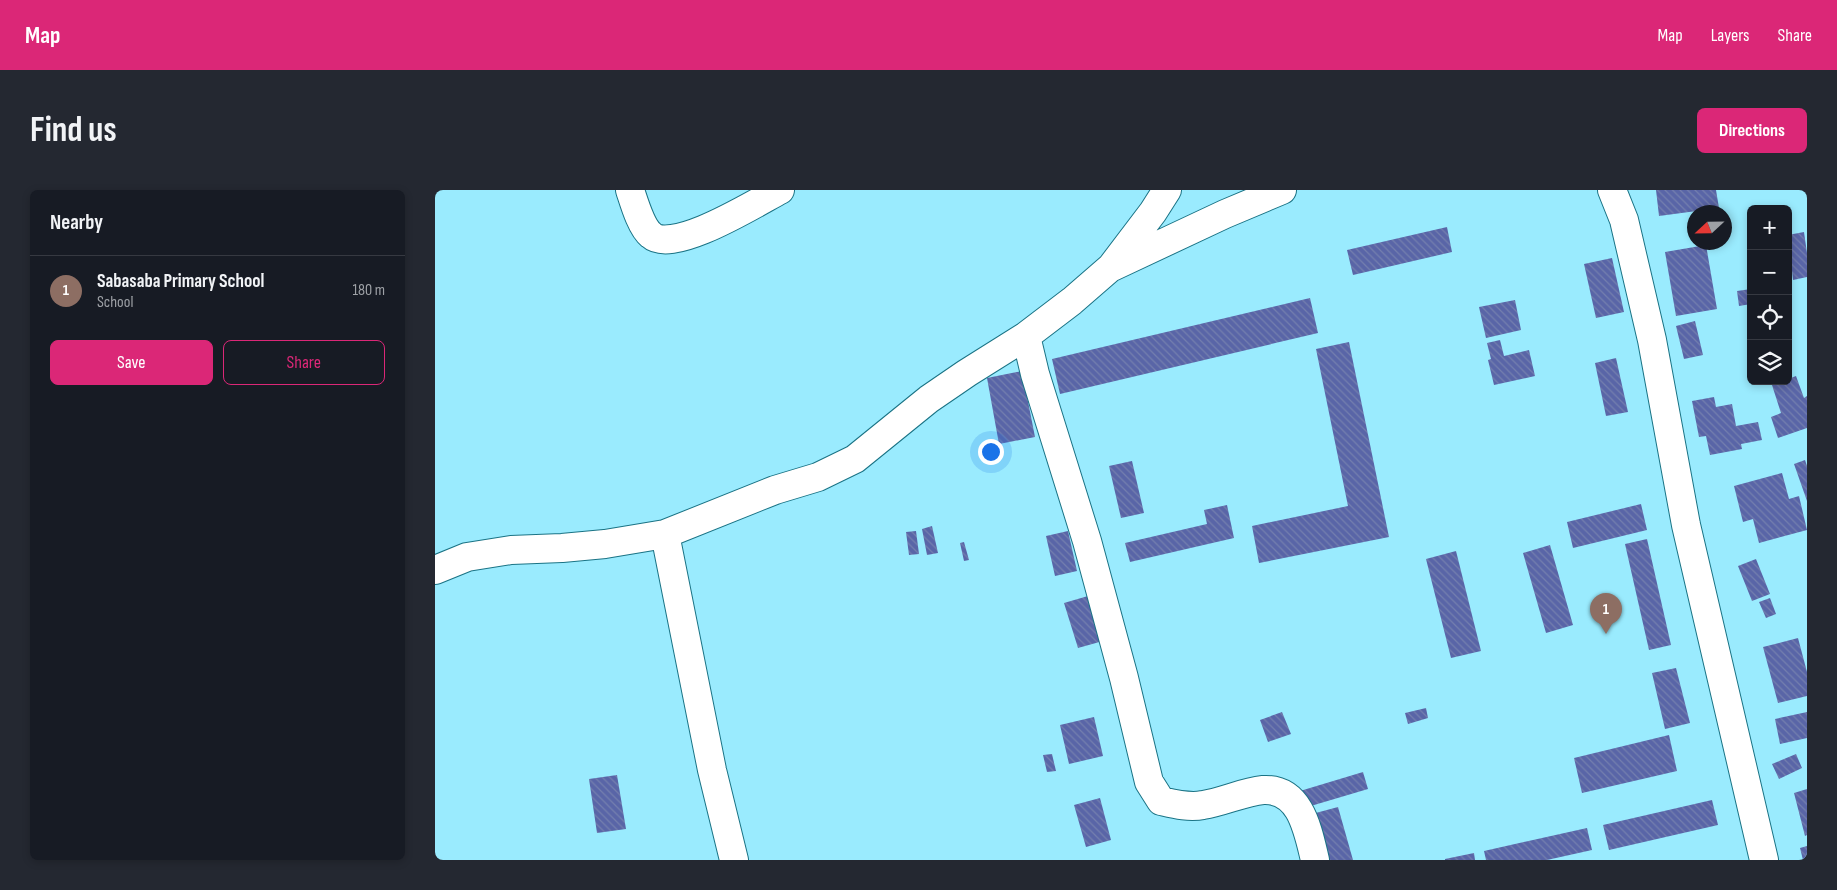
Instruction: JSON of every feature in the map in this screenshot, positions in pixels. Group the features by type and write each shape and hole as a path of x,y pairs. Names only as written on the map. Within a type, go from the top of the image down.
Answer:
{"street":[{"path":"630,190 650,235 659,240 671,241 709,229 780,190"},
{"path":"435,570 467,558 511,550 605,544 665,534 775,490 818,477 855,459 929,399 1026,336 1110,268 1153,212 1167,190"},
{"path":"1110,268 1225,214 1282,190"},
{"path":"1612,190 1624,220 1652,340 1686,525 1763,860"},
{"path":"1026,336 1038,383 1087,541 1124,678 1149,782 1161,801 1179,805 1201,806 1263,790 1283,793 1292,799 1299,811 1315,860"},
{"path":"665,534 712,770 734,860"}],"building":[{"path":"1656,190 1716,190 1718,205 1687,205 1687,212 1659,216"},
{"path":"1447,227 1452,252 1353,275 1347,250"},
{"path":"1804,232 1807,253 1807,277 1793,280 1792,271 1792,234"},
{"path":"1687,248 1687,250 1707,250 1717,309 1676,316 1665,252"},
{"path":"1612,258 1624,312 1596,318 1584,264"},
{"path":"1747,290 1747,305 1739,306 1737,291"},
{"path":"1310,298 1318,333 1060,394 1052,359"},
{"path":"1515,300 1521,330 1486,338 1479,307"},
{"path":"1695,321 1703,355 1684,359 1676,326"},
{"path":"1500,340 1504,356 1529,350 1535,376 1494,385 1488,360 1491,359 1487,343"},
{"path":"1349,342 1389,537 1259,563 1252,526 1348,506 1316,349"},
{"path":"1616,358 1628,412 1606,416 1595,363"},
{"path":"1022,371 1035,437 999,444 987,378"},
{"path":"1796,376 1804,398 1807,396 1807,428 1778,438 1771,417 1781,413 1772,385 1792,385 1792,378"},
{"path":"1714,397 1716,407 1732,404 1736,426 1758,422 1762,440 1741,444 1742,449 1710,455 1706,436 1699,437 1692,401"},
{"path":"1805,460 1807,466 1807,501 1794,464"},
{"path":"1132,461 1144,513 1121,518 1109,466"},
{"path":"1782,473 1789,499 1799,496 1807,530 1759,543 1753,519 1743,522 1734,486"},
{"path":"1641,504 1647,530 1573,548 1567,522"},
{"path":"1227,505 1234,538 1130,562 1125,543 1207,524 1204,510"},
{"path":"932,526 938,553 927,555 922,529"},
{"path":"916,531 919,554 909,555 906,532"},
{"path":"1068,531 1077,571 1055,576 1046,536"},
{"path":"1647,539 1671,645 1649,650 1625,544"},
{"path":"964,542 969,560 964,561 960,543"},
{"path":"1550,545 1573,625 1546,633 1523,553"},
{"path":"1456,551 1481,651 1451,658 1426,559"},
{"path":"1756,559 1770,594 1752,601 1738,566"},
{"path":"1088,596 1103,641 1078,648 1064,603"},
{"path":"1770,598 1776,614 1766,618 1759,602"},
{"path":"1798,638 1807,672 1807,696 1778,703 1763,647"},
{"path":"1676,668 1690,723 1665,729 1652,673"},
{"path":"1426,708 1428,718 1408,724 1405,713"},
{"path":"1282,712 1291,734 1268,742 1260,720"},
{"path":"1807,712 1807,738 1780,744 1775,719"},
{"path":"1094,717 1103,756 1069,764 1060,725"},
{"path":"1669,735 1677,771 1582,793 1574,758"},
{"path":"1052,754 1056,771 1047,772 1043,755"},
{"path":"1796,754 1802,768 1779,779 1772,764"},
{"path":"1363,772 1368,789 1304,808 1300,791"},
{"path":"617,775 626,829 597,833 589,779"},
{"path":"1807,789 1807,835 1805,836 1794,793"},
{"path":"1100,798 1111,840 1086,847 1074,805"},
{"path":"1712,800 1718,825 1609,850 1603,825"},
{"path":"1338,807 1353,860 1325,860 1312,814"},
{"path":"1587,828 1592,850 1547,860 1486,860 1484,851"},
{"path":"1807,846 1807,860 1803,860 1800,848"},
{"path":"1474,853 1475,860 1445,860 1445,859"}],"place":[{"name":"Sabasaba Primary School","path":"1606,634"}]}
